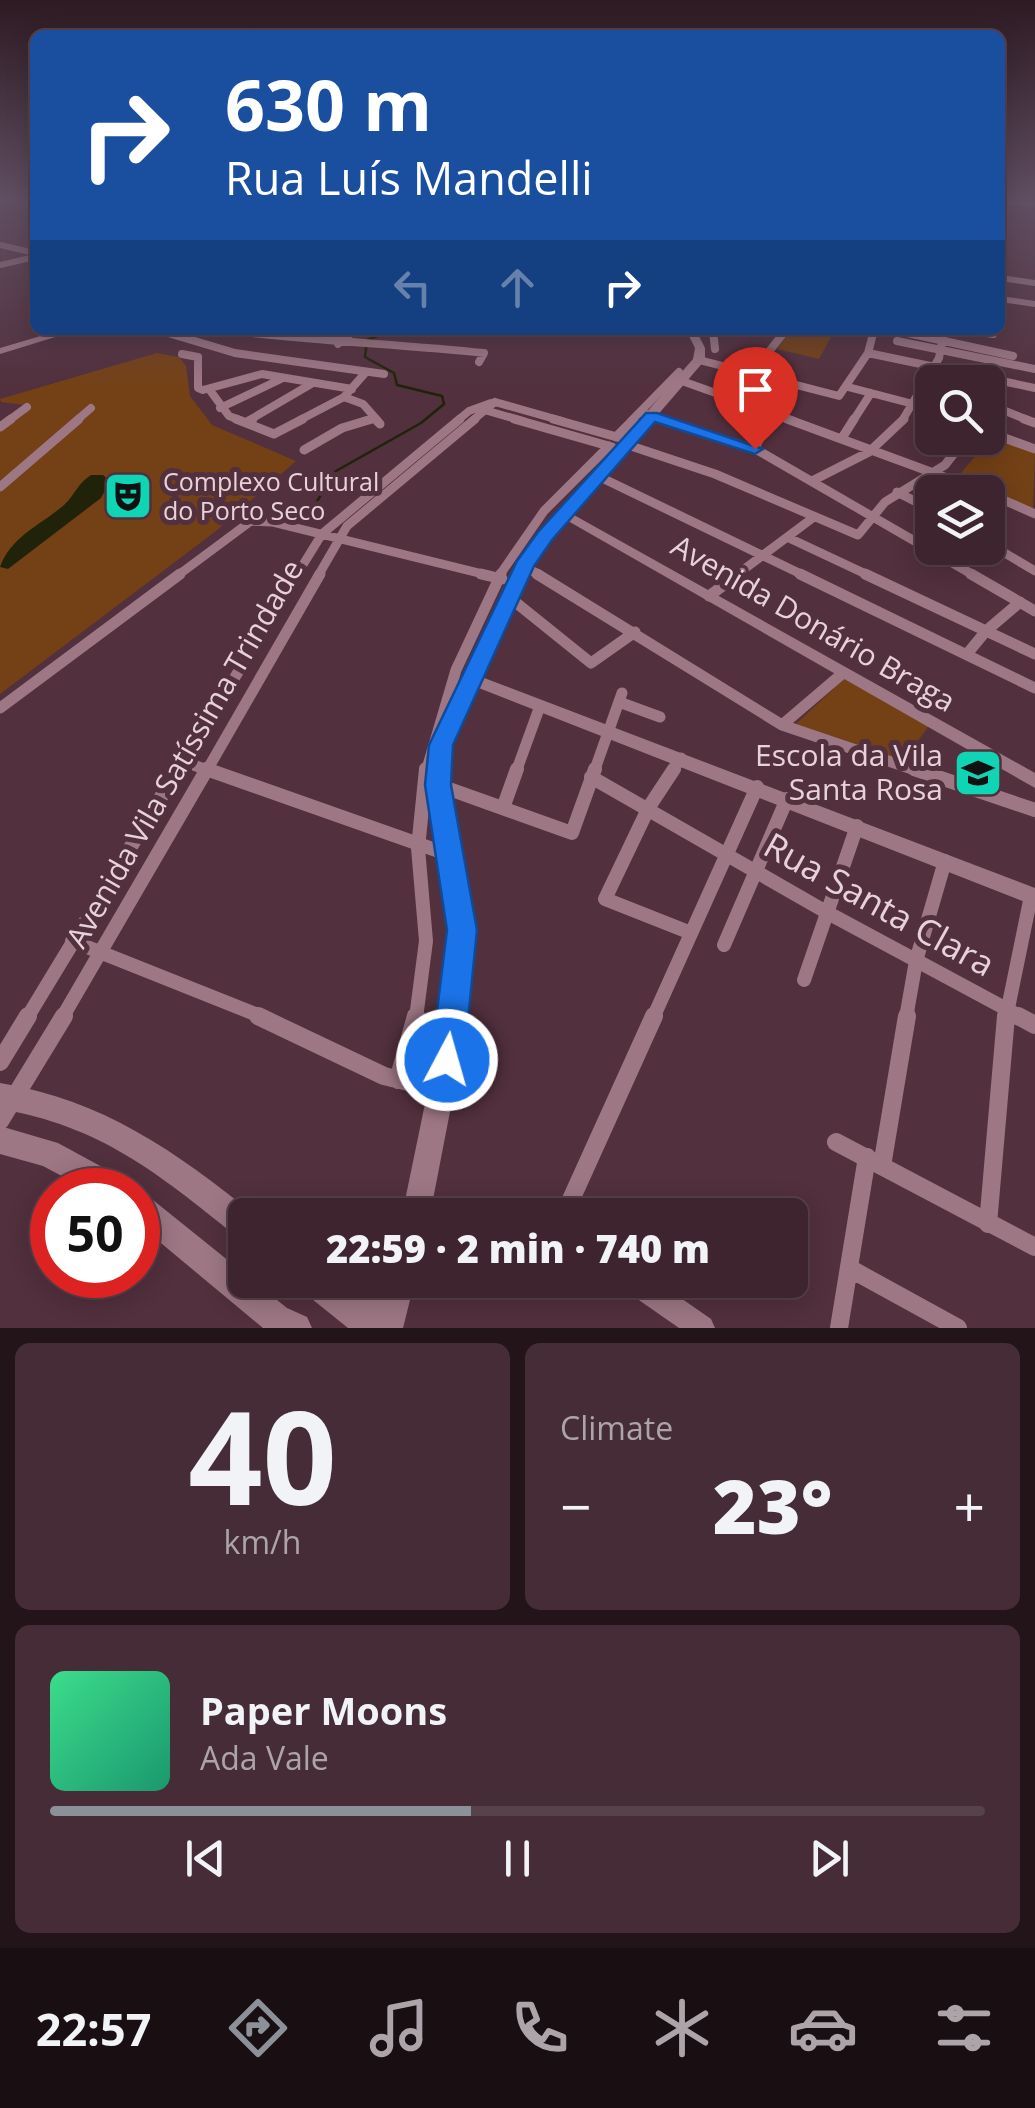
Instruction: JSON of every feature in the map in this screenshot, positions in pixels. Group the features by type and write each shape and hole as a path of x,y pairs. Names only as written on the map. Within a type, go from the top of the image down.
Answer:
{"main road":[{"path":"1005,300 1035,304"},
{"path":"0,342 30,334"},
{"path":"0,351 56,335"},
{"path":"419,1198 441,1090 462,930 438,785 441,745 508,586 600,476 617,443 699,360 700,348 694,335"},
{"path":"5,1105 65,1111 134,1141 228,1213"},
{"path":"0,1140 48,1153 76,1168"},
{"path":"160,1224 286,1325"},
{"path":"335,1298 373,1328"},
{"path":"340,1302 375,1298"},
{"path":"387,1328 395,1298"}],"street":[{"path":"1005,279 1035,282"},
{"path":"174,335 217,348 384,374"},
{"path":"182,354 198,357 244,335"},
{"path":"272,335 338,344 484,353 480,362"},
{"path":"338,344 348,335"},
{"path":"714,335 715,349"},
{"path":"752,374 782,335"},
{"path":"699,360 839,396 868,353 873,335"},
{"path":"912,335 1035,369"},
{"path":"935,365 944,346 944,335"},
{"path":"898,340 1013,356"},
{"path":"868,353 921,365"},
{"path":"198,357 198,388 206,390 262,374 352,389"},
{"path":"206,390 229,416 274,434 344,397 366,372"},
{"path":"680,376 772,414 878,448 944,475"},
{"path":"220,408 283,378"},
{"path":"1005,382 1035,388"},
{"path":"248,422 311,384"},
{"path":"848,387 915,405"},
{"path":"842,438 872,393"},
{"path":"304,450 342,428 377,421 363,404 344,397"},
{"path":"486,406 715,474 858,535 897,492 937,472 956,455"},
{"name":"Avenida Vila Satíssima Trindade","path":"0,1062 322,534 486,406"},
{"name":"Avenida Vila Satíssima Trindade","path":"5,1105 102,953 340,538 356,517 486,406"},
{"path":"0,427 27,407"},
{"path":"0,487 91,408"},
{"path":"812,481 852,466 878,448 915,408"},
{"path":"1005,411 1035,423"},
{"path":"646,414 755,449 1035,610"},
{"path":"755,449 772,414"},
{"path":"1005,439 1035,450"},
{"path":"398,1080 411,1050 426,925 418,845 423,786 434,732 477,620 508,586 545,510 617,443"},
{"path":"600,476 1035,688"},
{"path":"897,492 915,501"},
{"path":"1005,501 1035,514"},
{"path":"545,510 565,514"},
{"name":"Avenida Donário Braga","path":"565,514 1035,781"},
{"path":"708,596 814,517"},
{"path":"0,708 246,524 264,520 508,586 590,663 635,632"},
{"path":"789,538 1035,654"},
{"path":"1005,552 1035,571"},
{"path":"524,566 782,725 1035,810"},
{"path":"967,654 986,630 1020,602"},
{"path":"782,725 843,673"},
{"path":"471,679 1033,896 1007,1010 988,1224"},
{"path":"438,785 572,833 620,698 660,717"},
{"path":"504,808 540,706"},
{"path":"681,758 649,807 604,900 691,933"},
{"path":"182,760 447,854"},
{"name":"Rua Santa Clara","path":"591,777 649,807 828,914 1035,1025"},
{"path":"572,1198 757,787"},
{"path":"724,945 787,798"},
{"path":"804,980 857,826"},
{"path":"839,1328 916,961 945,861"},
{"path":"72,941 296,1031 398,1080 441,1090"},
{"path":"836,1142 1035,1247"},
{"path":"850,1268 958,1328"},
{"path":"658,1298 702,1328"}],"shaded area":[{"path":"787,335 832,335 819,359 777,349"},
{"name":"Complexo Cultural do Porto Seco","path":"157,353 179,357 186,366 190,396 212,425 296,461 216,531 0,694 0,431 32,406 0,399"},
{"path":"1005,441 1035,452 1033,510 1005,497 1005,475 959,475 976,455 1005,455"},
{"path":"91,475 103,475 110,481 101,498 8,569 0,567 11,547 64,505"},
{"path":"845,678 929,726 903,760 796,724"}],"waterway":[{"path":"367,340 380,335"},
{"path":"314,506 336,471 421,423 444,404 442,396 397,385 394,373 365,357 366,348"}],"place":[{"name":"Complexo Cultural do Porto Seco","path":"128,496"},
{"name":"Escola da Vila Santa Rosa","path":"978,773"}],"route":[{"path":"447,1060 462,930 438,785 441,745 508,597 545,536 652,416 755,449"}]}
